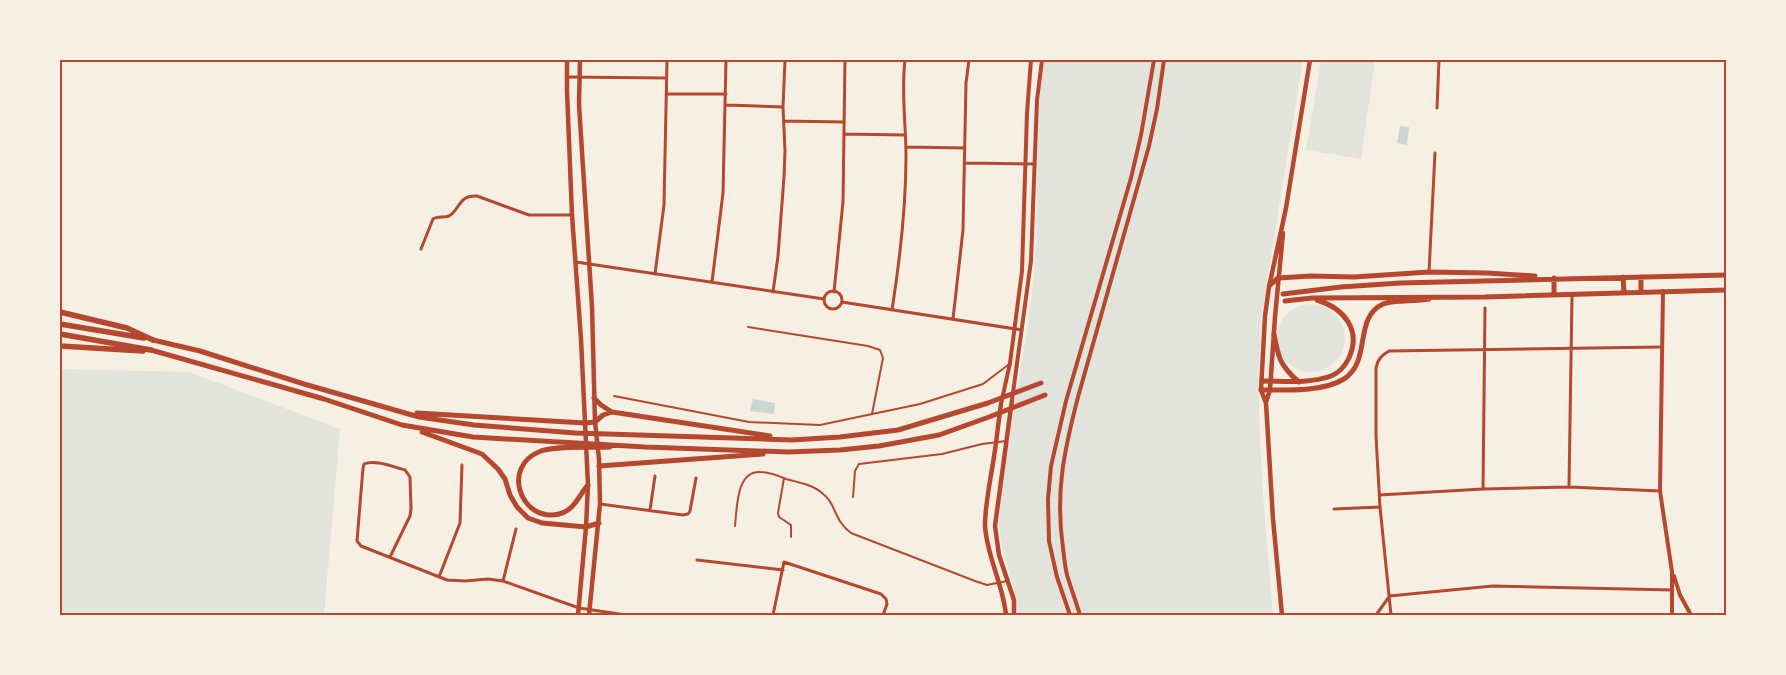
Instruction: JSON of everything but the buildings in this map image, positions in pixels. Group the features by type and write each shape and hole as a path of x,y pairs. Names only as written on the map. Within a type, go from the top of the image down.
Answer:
{"highway":[{"path":"60,312 127,328 153,340"},
{"path":"60,324 153,340"},
{"path":"60,334 151,350"},
{"path":"60,346 139,352 151,350"}],"main road":[{"path":"567,60 566,77 572,215 581,339 588,485 578,615"},
{"path":"580,60 580,113 593,339 595,422 600,466 599,523 589,612"},
{"path":"1282,615 1266,403 1261,390 1265,316 1286,208 1310,60"},
{"path":"1266,403 1270,390 1278,278 1286,208"},
{"path":"1270,286 1278,278 1310,276 1354,277 1430,272 1487,273 1552,278"},
{"path":"1283,294 1400,283 1726,275"},
{"path":"1623,277 1624,293"},
{"path":"1641,277 1641,292"},
{"path":"1552,278 1554,295"},
{"path":"1285,301 1312,298 1572,295 1726,290"},
{"path":"1261,390 1323,387 1345,379 1358,364 1366,322 1378,308 1391,302 1417,302 1442,297"},
{"path":"1262,381 1299,382 1332,376 1344,367 1354,341 1352,329 1346,318 1337,309 1312,298"},
{"path":"1274,334 1278,357 1282,365 1299,382"},
{"path":"581,339 593,339"},
{"path":"153,340 200,351 304,384 419,417 474,425 575,433 792,440 840,437 898,430 988,403 1041,383"},
{"path":"151,350 324,399 482,454 498,469 505,479 510,495 517,507 528,518 542,523 586,527 599,523"},
{"path":"600,466 879,446 939,435 1045,395"},
{"path":"594,398 612,412"},
{"path":"1012,400 995,526 996,544 1014,600 1014,615"},
{"path":"1001,404 985,525 989,552 1004,599 1006,615"},
{"path":"404,412 492,419 585,423 595,422 603,414 612,412 792,440"},
{"path":"402,425 473,437 788,452"},
{"path":"588,485 575,503 568,510 559,514 542,513 529,505 519,491 518,482 522,466 527,458 554,448 645,446"}],"street":[{"path":"655,274 664,205 667,60"},
{"path":"712,282 723,193 726,60"},
{"path":"773,292 785,151 783,107 785,60"},
{"path":"834,292 841,226 845,60"},
{"path":"892,310 904,217 906,147 903,104 905,60"},
{"path":"953,319 963,230 966,83 969,60"},
{"path":"1001,404 1010,363 1022,271 1026,113 1032,60"},
{"path":"1012,400 1031,261 1037,100 1042,60"},
{"path":"1070,615 1057,577 1049,541 1048,499 1051,466 1066,401 1141,135 1154,60"},
{"path":"1080,615 1066,573 1060,531 1059,499 1062,469 1068,434 1149,146 1157,109 1164,60"},
{"path":"1437,108 1439,60"},
{"path":"566,77 666,78"},
{"path":"666,94 726,94"},
{"path":"726,105 783,107"},
{"path":"784,121 844,122"},
{"path":"844,134 904,135"},
{"path":"906,147 965,148"},
{"path":"1430,272 1435,153"},
{"path":"965,163 1034,164"},
{"path":"420,249 433,220 448,216 465,198 471,196 478,196 530,215 572,215"},
{"path":"576,262 824,299"},
{"path":"1663,291 1660,491 1672,572 1672,615"},
{"path":"834,292 839,294 842,302 839,308 832,310 826,306 824,299 826,294 834,292"},
{"path":"1569,487 1572,295"},
{"path":"842,302 1023,330"},
{"path":"1483,488 1485,308"},
{"path":"1391,615 1380,507 1376,436 1376,368 1377,361 1381,356 1389,351 1662,347"},
{"path":"390,557 410,516 412,503 410,477 405,470 372,462 364,464 357,541 360,546 453,581 488,579 503,581 589,612 626,615"},
{"path":"439,577 460,523 462,465"},
{"path":"650,510 655,476"},
{"path":"600,504 683,515 688,514 696,478"},
{"path":"1379,495 1483,488 1569,487 1660,491"},
{"path":"1334,509 1380,507"},
{"path":"503,581 516,529"},
{"path":"697,560 783,570"},
{"path":"773,615 784,562 881,594 886,599 887,604 883,615"},
{"path":"1672,572 1680,595 1691,615"},
{"path":"1389,596 1493,586 1672,590"},
{"path":"1376,615 1389,596"}],"lane":[{"path":"748,327 868,346 880,350 883,358 872,414"},
{"path":"614,396 750,422 820,425 920,404 983,384 1010,363"},
{"path":"853,497 855,471 859,464 942,454 1006,441"},
{"path":"735,526 744,479 750,474 760,472 809,486 822,492 830,502 838,520 851,533 987,585 1007,581"},
{"path":"784,478 778,513 779,517 791,525 791,537"}],"shaded area":[{"path":"1043,60 1303,60 1261,318 1259,355 1264,504 1273,615 1018,615 1015,592 1002,546 999,522 1002,489 1032,290 1036,232 1039,109"},
{"path":"1321,60 1375,60 1361,159 1306,150"},
{"path":"1400,126 1409,127 1407,145 1397,143"},
{"path":"1311,304 1324,307 1335,314 1342,325 1345,338 1342,351 1335,362 1324,369 1311,372 1298,369 1287,362 1280,351 1277,338 1280,325 1287,314 1298,307"},
{"path":"60,369 189,372 340,429 324,615 60,615"},
{"path":"753,399 775,403 774,414 750,411"}]}
